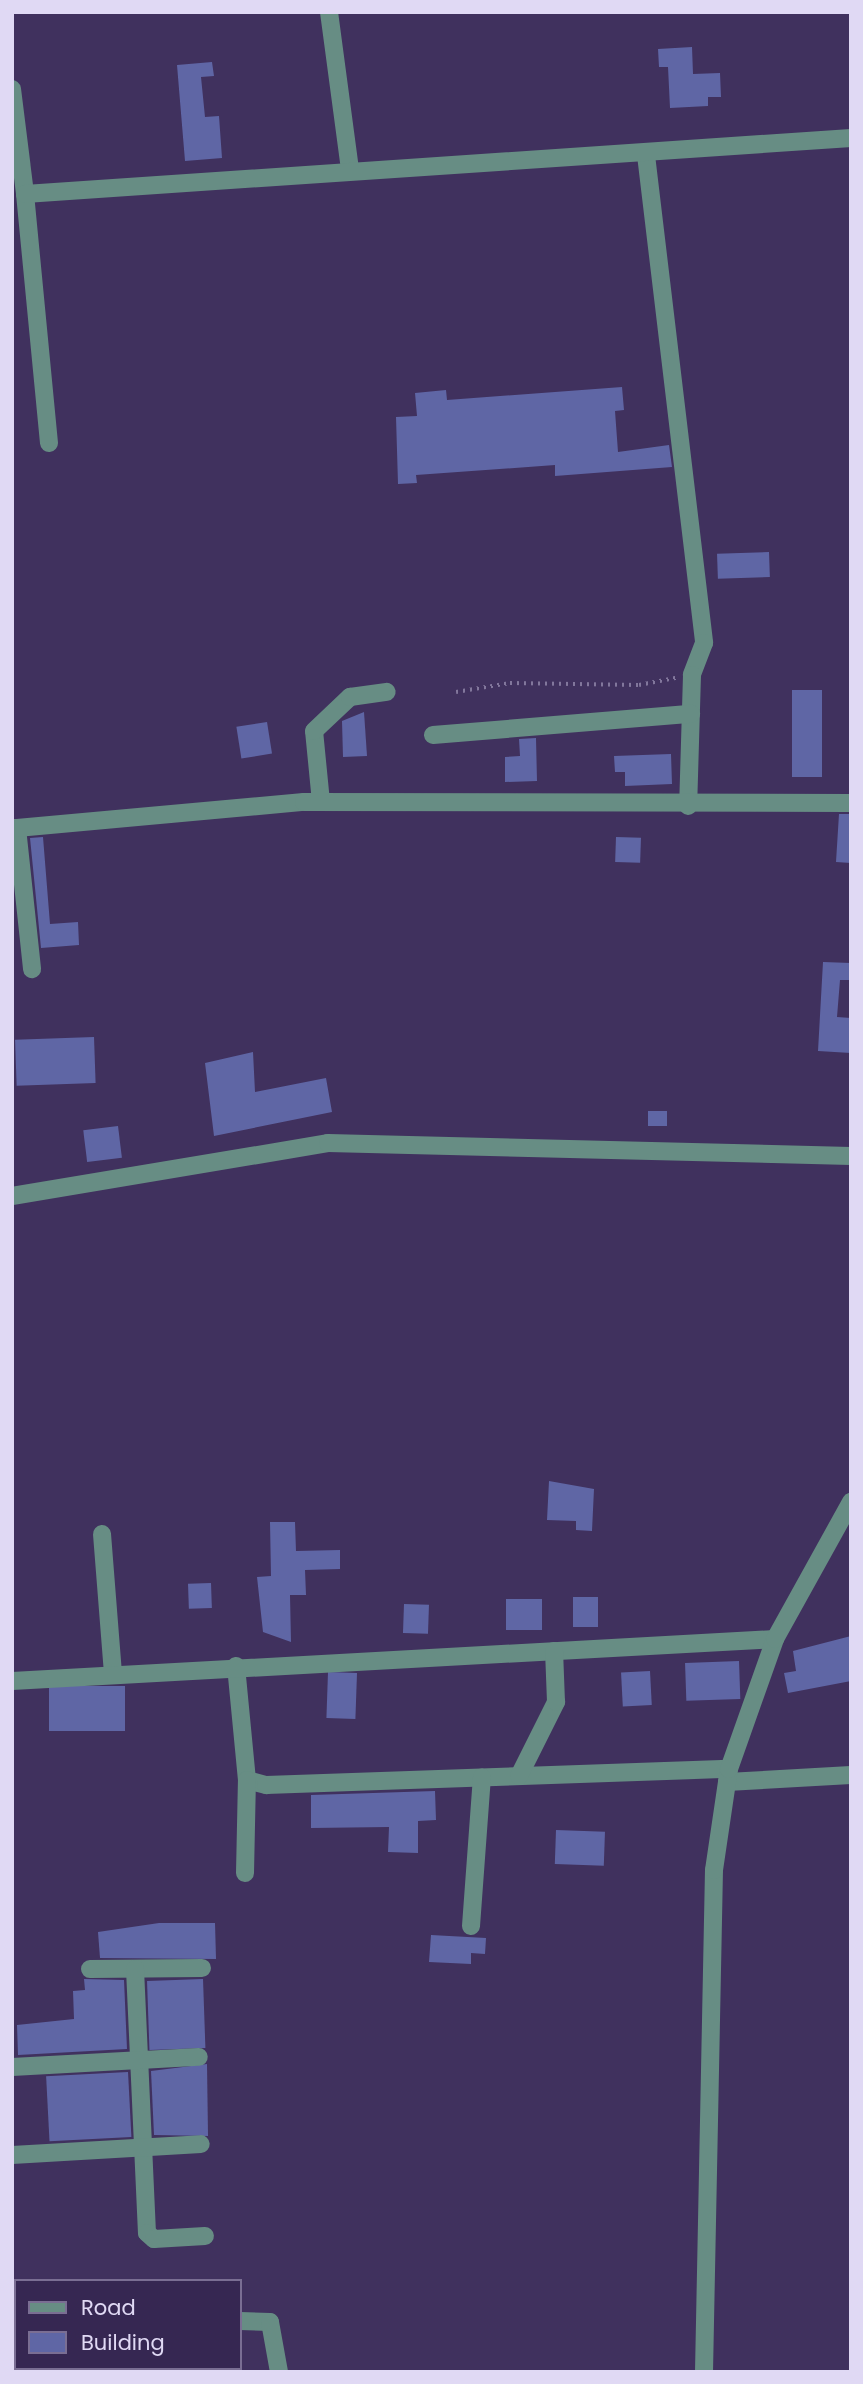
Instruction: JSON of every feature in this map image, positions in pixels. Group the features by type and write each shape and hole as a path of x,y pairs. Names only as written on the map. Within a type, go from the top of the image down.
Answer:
{"street":[{"path":"329,12 351,170"},
{"path":"12,89 49,443"},
{"path":"25,194 351,170 646,155 851,138"},
{"path":"646,155 704,643 692,674 688,806"},
{"path":"321,802 314,731 350,697 387,692"},
{"path":"433,736 691,714"},
{"path":"32,969 15,828 321,802 688,806 851,803"},
{"path":"12,1196 328,1143 851,1156"},
{"path":"704,2372 714,1870 728,1776 775,1639 851,1502"},
{"path":"102,1534 113,1674"},
{"path":"12,1681 775,1639"},
{"path":"519,1776 556,1702 554,1651"},
{"path":"236,1667 247,1780 245,1873"},
{"path":"247,1780 266,1785 519,1776 851,1775"},
{"path":"471,1926 482,1777"},
{"path":"90,1969 202,1968"},
{"path":"135,1969 147,2233 154,2239 205,2236"},
{"path":"12,2067 199,2057"},
{"path":"12,2155 201,2144"},
{"path":"242,2321 270,2322 279,2372"}],"path":[{"path":"456,692 510,682 639,685 692,674"}],"building":[{"path":"692,47 693,74 720,73 721,97 708,97 708,106 670,108 668,67 659,67 658,49"},
{"path":"212,62 214,76 201,77 205,117 219,116 222,158 185,161 177,65"},
{"path":"622,387 624,410 615,411 618,452 669,445 672,467 555,476 555,465 416,475 417,483 398,484 396,417 417,416 415,393 446,390 447,400"},
{"path":"769,552 770,577 718,579 717,554"},
{"path":"792,690 822,690 822,777 792,777"},
{"path":"364,712 367,756 343,757 342,721"},
{"path":"267,722 272,754 241,758 236,727"},
{"path":"536,738 537,781 505,782 505,757 520,756 519,739"},
{"path":"671,754 672,784 625,786 625,772 615,772 614,756"},
{"path":"839,814 851,814 851,863 836,862"},
{"path":"43,837 50,924 78,922 79,945 41,948 30,838"},
{"path":"616,837 641,838 640,863 615,862"},
{"path":"823,962 851,963 851,980 840,980 837,1017 851,1018 851,1053 818,1051"},
{"path":"94,1037 96,1083 17,1086 15,1040"},
{"path":"253,1052 255,1092 326,1078 332,1112 214,1136 205,1063"},
{"path":"648,1111 667,1111 667,1126 648,1126"},
{"path":"118,1126 122,1158 87,1162 83,1130"},
{"path":"549,1481 594,1489 592,1531 576,1530 576,1521 547,1520"},
{"path":"270,1522 295,1522 296,1551 340,1550 340,1569 305,1570 306,1595 290,1595 291,1642 263,1632 257,1577 271,1576"},
{"path":"211,1583 212,1608 189,1609 188,1584"},
{"path":"573,1597 598,1597 598,1627 573,1627"},
{"path":"506,1599 542,1599 542,1630 506,1630"},
{"path":"404,1604 429,1605 428,1634 403,1633"},
{"path":"851,1636 851,1681 788,1693 784,1673 796,1671 793,1651"},
{"path":"739,1661 740,1699 686,1701 685,1663"},
{"path":"650,1671 652,1705 623,1706 621,1673"},
{"path":"328,1672 357,1673 355,1719 326,1718"},
{"path":"49,1686 125,1686 125,1731 49,1731"},
{"path":"435,1791 436,1820 418,1821 418,1853 388,1852 389,1827 311,1828 311,1795"},
{"path":"556,1830 605,1832 604,1866 555,1864"},
{"path":"159,1923 215,1923 216,1959 100,1958 98,1932"},
{"path":"431,1935 486,1938 485,1954 471,1953 471,1964 429,1962"},
{"path":"84,1979 124,1980 127,2049 18,2055 17,2025 74,2019 73,1991 85,1990"},
{"path":"203,1979 205,2048 149,2050 147,1981"},
{"path":"207,2064 208,2136 154,2135 151,2071"},
{"path":"128,2072 131,2137 50,2141 46,2076"}]}
